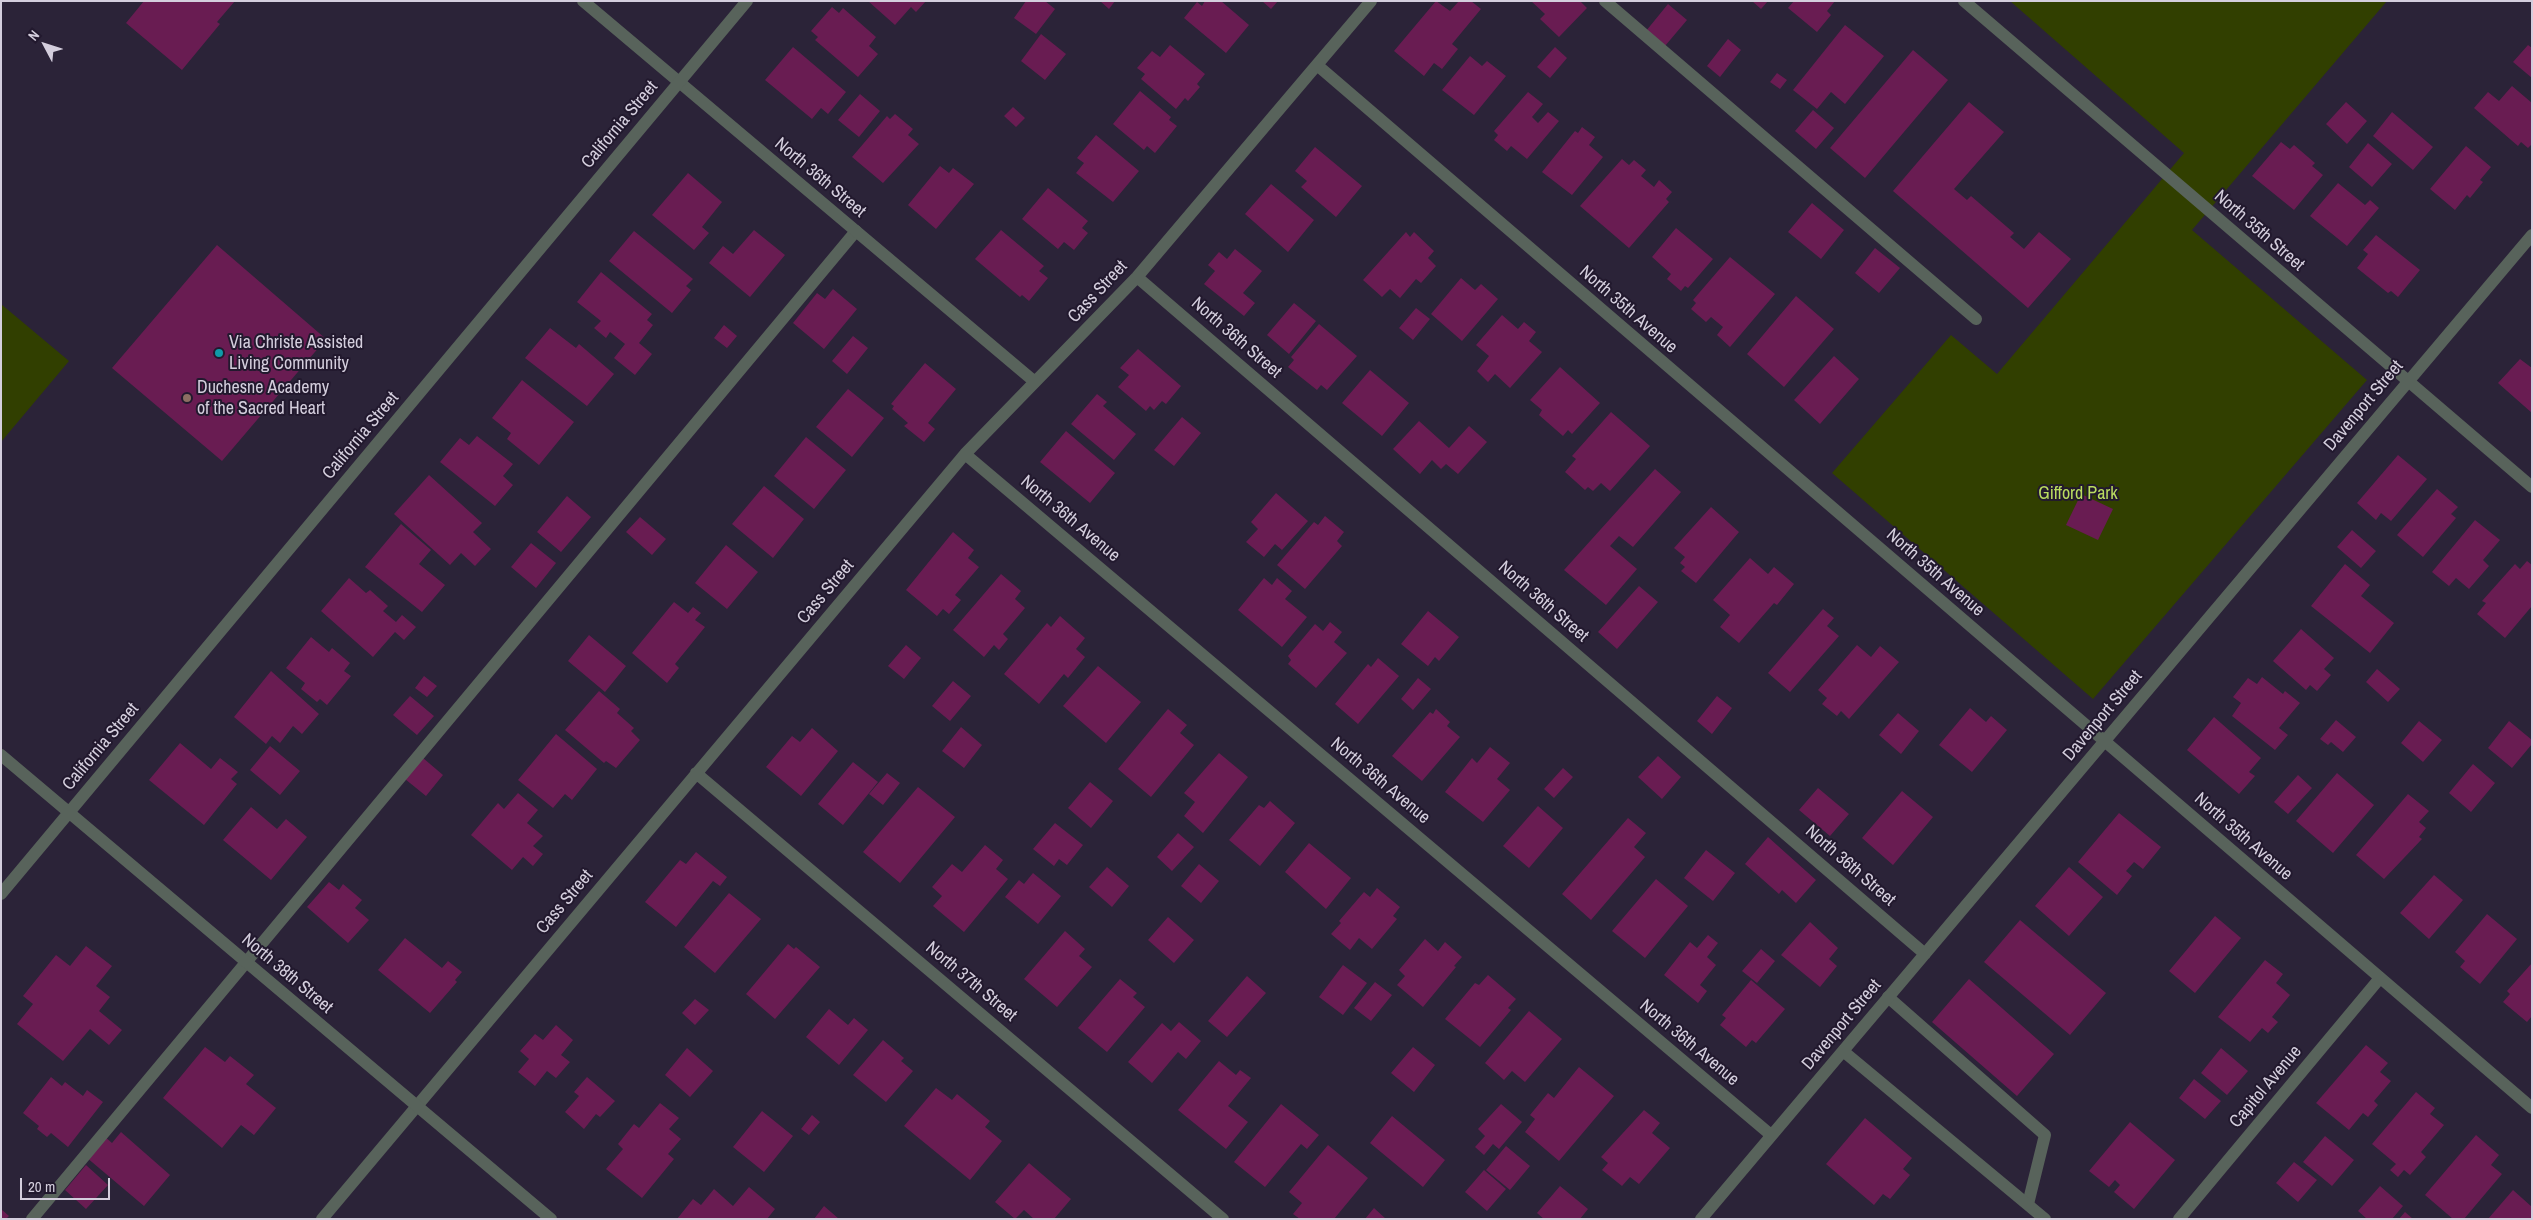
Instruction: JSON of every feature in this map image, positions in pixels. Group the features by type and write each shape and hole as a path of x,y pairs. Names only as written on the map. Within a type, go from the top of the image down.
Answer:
{"street":[{"name":"North 36th Street","path":"583,1 1035,382"},
{"name":"California Street","path":"1,894 747,1"},
{"name":"Cass Street","path":"322,1219 966,454 1137,277 1371,1"},
{"path":"1605,1 1976,319"},
{"name":"North 35th Street","path":"1964,1 2532,488"},
{"name":"North 35th Avenue","path":"1317,65 2532,1108"},
{"path":"32,1219 856,231"},
{"name":"Davenport Street","path":"1700,1219 2532,235"},
{"name":"North 36th Street","path":"1137,277 1925,954"},
{"name":"North 36th Avenue","path":"966,454 1771,1135"},
{"name":"North 38th Street","path":"1,755 551,1219"},
{"name":"North 37th Street","path":"696,773 1223,1219"},
{"name":"Capitol Avenue","path":"2178,1219 2380,978"},
{"path":"1888,997 2045,1134 2028,1204"},
{"path":"1843,1051 2028,1204 2041,1218"}],"green space":[{"name":"Gifford Park","path":"2010,1 2387,1 2192,230 2367,380 2093,699 1832,473 1951,335 1997,374 2184,153"},
{"path":"1,304 69,361 1,442"}],"building":[{"path":"144,1 235,1 217,22 220,24 182,70 126,23"},
{"path":"868,1 926,1 916,12 911,7 895,25"},
{"path":"1026,1 1045,1 1055,9 1036,34 1014,18"},
{"path":"1100,1 1115,1 1109,9"},
{"path":"1205,1 1221,1 1249,25 1226,53 1184,18 1197,2 1202,6"},
{"path":"1262,1 1278,1 1271,9"},
{"path":"1436,1 1450,11 1459,1 1471,1 1481,9 1452,44 1458,49 1442,69 1434,63 1424,76 1394,51"},
{"path":"1531,1 1580,1 1587,8 1559,37 1540,19 1545,14"},
{"path":"1752,1 1768,1 1761,9"},
{"path":"1794,1 1835,1 1827,11 1831,15 1817,32 1788,8"},
{"path":"1668,4 1687,20 1665,46 1646,31"},
{"path":"832,7 839,13 843,8 876,37 869,46 878,54 858,77 815,40 818,37 811,31"},
{"path":"1845,25 1884,56 1845,104 1831,92 1817,109 1793,90"},
{"path":"1041,34 1066,54 1045,80 1021,61"},
{"path":"1728,39 1741,50 1720,77 1707,66"},
{"path":"1170,45 1205,74 1197,84 1200,87 1188,101 1185,98 1176,109 1141,79 1145,74 1137,68 1152,51 1160,57"},
{"path":"2528,45 2532,48 2532,78 2513,62"},
{"path":"793,47 846,92 828,114 821,108 812,119 765,80"},
{"path":"1555,47 1567,58 1550,78 1537,67"},
{"path":"1913,50 1948,80 1865,178 1830,148"},
{"path":"1470,56 1482,66 1487,61 1506,76 1474,115 1442,90"},
{"path":"1777,73 1787,80 1780,89 1770,82"},
{"path":"2512,86 2532,103 2532,144 2528,148 2521,142 2518,146 2474,108 2488,92 2499,101"},
{"path":"1140,91 1171,117 1169,120 1177,126 1155,153 1147,146 1144,150 1113,124"},
{"path":"1528,92 1543,104 1532,117 1538,123 1548,112 1559,121 1527,159 1511,146 1507,151 1494,140 1498,135 1494,131"},
{"path":"860,94 880,111 859,137 838,120"},
{"path":"1969,102 2004,132 1954,189 1967,200 1971,196 2014,233 2010,237 2024,249 2039,232 2071,259 2028,308 1893,191"},
{"path":"2346,102 2367,121 2347,144 2326,124"},
{"path":"1013,107 1025,118 1016,127 1004,116"},
{"path":"1813,110 1834,128 1816,149 1795,131"},
{"path":"2392,112 2433,147 2413,170 2373,136"},
{"path":"895,114 913,129 908,135 919,144 883,183 852,157 887,116 890,119"},
{"path":"1582,127 1595,137 1589,145 1603,157 1572,195 1542,172 1575,131 1578,133"},
{"path":"1096,135 1139,171 1113,202 1076,173 1084,163 1077,158"},
{"path":"2281,142 2290,149 2294,145 2315,163 2312,166 2323,175 2294,210 2252,176"},
{"path":"2368,143 2392,164 2372,187 2349,167"},
{"path":"2466,146 2491,167 2480,180 2483,182 2470,198 2467,195 2455,210 2430,189"},
{"path":"1315,147 1362,186 1336,217 1301,187 1307,181 1295,171"},
{"path":"1622,159 1629,165 1634,160 1646,170 1641,176 1654,187 1659,180 1672,192 1666,199 1669,202 1629,248 1580,206"},
{"path":"940,166 949,173 953,168 974,184 936,229 908,205"},
{"path":"688,173 722,202 702,227 709,233 694,250 652,215"},
{"path":"2338,183 2365,205 2370,200 2379,208 2347,246 2310,216"},
{"path":"1271,184 1314,220 1288,252 1245,214"},
{"path":"1048,188 1088,221 1082,228 1088,233 1074,250 1064,242 1058,249 1022,219"},
{"path":"1812,203 1844,230 1821,259 1788,232"},
{"path":"1676,228 1713,259 1688,288 1685,286 1681,291 1667,279 1671,274 1652,257"},
{"path":"754,230 785,255 750,297 709,263 723,246 733,254"},
{"path":"1001,230 1044,266 1039,271 1048,278 1029,301 1022,295 1020,297 975,259"},
{"path":"634,231 693,279 686,286 691,290 672,313 609,261"},
{"path":"1406,232 1410,237 1414,232 1434,251 1428,258 1436,266 1421,283 1416,279 1400,298 1390,289 1382,297 1363,280"},
{"path":"2376,235 2420,270 2398,297 2391,291 2388,293 2357,268 2368,254 2363,250"},
{"name":"Via Christe Assisted Living Community","path":"217,245 326,339 222,461 112,368"},
{"path":"1875,248 1900,268 1879,293 1855,273"},
{"path":"1235,249 1262,271 1243,293 1255,303 1244,316 1204,284 1215,271 1208,265 1219,252 1227,259"},
{"path":"1730,257 1775,294 1730,347 1717,335 1723,327 1711,317 1706,322 1691,309 1696,303 1693,300"},
{"path":"601,272 652,314 647,320 653,325 639,343 652,354 635,375 614,358 625,344 610,332 606,338 594,328 601,321 577,302"},
{"path":"1461,278 1475,290 1481,284 1498,299 1462,341 1431,314"},
{"path":"833,289 857,309 824,349 793,323 817,293 825,299"},
{"path":"1796,296 1834,329 1784,387 1747,354"},
{"path":"1294,303 1316,321 1289,354 1267,335"},
{"path":"1416,308 1430,319 1413,340 1399,328"},
{"path":"1502,315 1518,329 1524,322 1536,332 1529,341 1542,352 1510,388 1495,374 1488,382 1477,371 1489,356 1476,345"},
{"path":"1319,324 1357,356 1327,390 1321,385 1317,390 1288,367 1294,360 1291,357"},
{"path":"724,325 737,336 727,348 714,338"},
{"path":"550,328 576,348 579,344 614,374 587,406 525,358"},
{"path":"853,336 868,348 847,374 832,361"},
{"path":"1138,349 1181,386 1166,404 1162,401 1154,410 1150,406 1146,411 1118,387 1129,375 1120,368"},
{"path":"1834,356 1859,379 1820,424 1794,400"},
{"path":"2520,359 2532,368 2532,413 2498,383"},
{"path":"925,363 956,389 928,423 935,429 924,442 904,426 908,423 892,409 894,406 891,404"},
{"path":"1560,367 1600,403 1572,434 1568,430 1563,436 1539,415 1542,410 1530,400"},
{"path":"1370,370 1409,403 1382,436 1342,403"},
{"path":"522,380 574,422 539,465 507,439 511,433 492,418"},
{"path":"848,389 884,418 852,457 816,427"},
{"path":"1097,394 1107,402 1103,406 1136,434 1114,460 1071,424"},
{"path":"1611,412 1650,446 1610,491 1601,483 1593,491 1588,487 1585,490 1565,472 1576,459 1572,456"},
{"path":"1182,417 1201,433 1174,466 1154,450"},
{"path":"1419,421 1449,448 1469,426 1487,442 1458,474 1446,464 1441,469 1432,460 1420,474 1393,449"},
{"path":"1066,431 1115,473 1090,503 1040,462"},
{"path":"477,436 513,464 503,476 513,485 495,506 440,462 460,438 469,445"},
{"path":"806,437 846,470 814,509 774,476"},
{"path":"2398,455 2427,479 2391,521 2381,513 2376,520 2357,503"},
{"path":"1655,469 1681,492 1633,547 1619,536 1610,546 1637,569 1606,605 1564,570"},
{"path":"429,475 482,523 473,532 491,549 475,566 461,553 450,565 394,514"},
{"path":"764,486 804,519 773,558 732,524"},
{"path":"2437,489 2458,507 2451,514 2456,518 2423,557 2397,535"},
{"path":"1276,493 1308,521 1282,550 1275,544 1264,557 1246,542 1258,529 1251,522"},
{"path":"2081,494 2113,509 2098,540 2066,525"},
{"path":"567,496 591,517 561,552 537,532"},
{"path":"1711,507 1739,532 1696,583 1681,571 1685,567 1680,563 1685,557 1674,548"},
{"path":"1325,516 1344,532 1337,541 1342,546 1305,589 1277,565 1314,522 1318,525"},
{"path":"640,517 666,539 652,555 626,532"},
{"path":"2475,520 2500,540 2483,560 2489,566 2469,589 2456,578 2449,586 2432,572"},
{"path":"401,524 431,550 419,564 445,585 422,612 365,567"},
{"path":"2352,530 2376,551 2361,568 2337,547"},
{"path":"953,532 974,550 968,558 979,567 955,595 961,600 949,614 943,609 937,616 906,590"},
{"path":"531,543 556,563 536,588 511,567"},
{"path":"726,545 758,572 727,609 695,583"},
{"path":"1750,558 1768,574 1774,567 1794,584 1777,605 1774,603 1739,643 1720,627 1730,615 1713,600"},
{"path":"2527,561 2532,565 2532,606 2505,638 2477,614 2486,603 2482,601 2515,564 2520,569"},
{"path":"2345,564 2370,585 2361,596 2394,623 2370,653 2311,606"},
{"path":"1001,574 1021,591 1015,599 1025,608 1003,634 1008,639 999,650 994,645 984,657 953,630"},
{"path":"349,578 366,593 370,590 388,606 383,611 396,622 402,615 416,627 404,640 395,632 373,657 321,611"},
{"path":"1264,578 1272,585 1277,578 1292,591 1285,599 1307,617 1282,647 1238,610"},
{"path":"1639,586 1658,602 1617,649 1598,632"},
{"path":"674,602 688,613 693,607 701,613 695,620 705,627 675,664 679,668 667,683 632,653"},
{"path":"1823,609 1834,618 1827,626 1839,636 1790,692 1768,673"},
{"path":"1428,611 1459,637 1439,661 1435,657 1428,666 1401,644"},
{"path":"1060,616 1085,638 1076,649 1085,657 1068,678 1064,674 1039,704 1004,674 1047,623 1051,627"},
{"path":"1330,622 1342,632 1334,642 1347,653 1316,688 1288,664 1291,660 1288,656 1315,624 1323,631"},
{"path":"2301,629 2334,658 2324,669 2331,675 2317,691 2310,685 2306,690 2273,661"},
{"path":"589,635 626,666 605,692 568,661"},
{"path":"311,637 329,652 332,648 350,663 344,671 351,676 327,705 320,699 317,702 301,689 305,683 286,668"},
{"path":"906,645 921,658 904,679 888,666"},
{"path":"1857,645 1871,657 1880,646 1899,662 1849,719 1841,711 1837,716 1822,704 1827,698 1818,690"},
{"path":"1378,658 1399,676 1358,724 1335,704 1368,664 1371,667"},
{"path":"1098,666 1141,702 1106,743 1063,706"},
{"path":"2377,669 2400,689 2388,702 2366,682"},
{"path":"271,671 319,714 302,734 293,726 280,743 272,736 266,744 234,717"},
{"path":"424,676 437,686 427,697 415,688"},
{"path":"2262,677 2283,694 2285,691 2300,703 2279,728 2288,735 2275,750 2232,716 2241,703 2233,697 2248,678 2257,684"},
{"path":"1418,678 1431,689 1413,710 1401,699"},
{"path":"953,681 971,696 950,721 932,706"},
{"path":"599,691 620,709 617,713 634,728 631,731 640,740 616,768 606,761 604,763 565,730"},
{"path":"410,696 434,716 417,735 393,715"},
{"path":"1717,696 1732,708 1712,734 1697,721"},
{"path":"1970,708 1986,722 1991,716 2007,730 1972,772 1939,745"},
{"path":"1168,709 1187,725 1180,733 1194,745 1151,797 1118,769"},
{"path":"1436,709 1450,722 1447,726 1460,737 1422,781 1392,756 1430,712 1433,714"},
{"path":"1898,713 1919,731 1901,754 1879,735"},
{"path":"2214,717 2261,758 2249,772 2255,776 2239,794 2187,750"},
{"path":"2336,720 2356,737 2343,752 2331,742 2328,745 2320,739"},
{"path":"2419,721 2442,740 2423,762 2401,743"},
{"path":"2509,721 2532,740 2532,744 2512,768 2488,748"},
{"path":"961,727 982,745 964,768 942,751"},
{"path":"812,728 838,751 801,796 766,767 792,736 800,742"},
{"path":"556,734 597,769 572,800 565,794 553,808 518,780"},
{"path":"180,743 211,769 220,758 238,772 231,779 237,784 204,825 149,780"},
{"path":"270,746 300,771 280,795 250,770"},
{"path":"1490,747 1510,763 1497,779 1510,790 1483,822 1445,792 1472,758 1477,763"},
{"path":"1219,753 1248,777 1203,833 1184,816 1195,802 1184,793"},
{"path":"1658,756 1681,777 1662,799 1638,777"},
{"path":"423,758 443,775 426,796 405,779"},
{"path":"853,762 878,782 843,825 818,804"},
{"path":"2473,764 2495,783 2471,812 2449,793"},
{"path":"1563,768 1573,777 1554,798 1544,789"},
{"path":"887,773 900,783 883,805 869,794"},
{"path":"2337,773 2374,805 2333,853 2296,821"},
{"path":"2298,775 2312,788 2288,814 2274,802"},
{"path":"1090,782 1113,801 1091,828 1068,808"},
{"path":"918,787 955,817 900,883 863,852"},
{"path":"1818,788 1849,814 1830,836 1799,810"},
{"path":"1902,791 1933,817 1893,865 1862,838"},
{"path":"518,793 538,810 527,823 543,836 533,846 543,854 533,866 523,857 512,870 471,835 498,803 504,809"},
{"path":"2408,794 2429,811 2419,822 2426,828 2419,837 2422,839 2384,879 2356,855"},
{"path":"1270,801 1295,823 1260,866 1229,840 1259,805 1264,808"},
{"path":"1538,806 1563,828 1529,868 1503,846"},
{"path":"251,807 277,829 286,819 307,837 271,880 223,840"},
{"path":"2119,813 2161,847 2143,869 2134,862 2126,871 2132,876 2117,895 2078,862"},
{"path":"1628,818 1646,833 1634,847 1645,857 1591,920 1562,894"},
{"path":"1055,823 1083,845 1067,865 1059,859 1054,866 1033,849"},
{"path":"1178,833 1194,847 1172,871 1157,857"},
{"path":"1768,837 1816,880 1796,903 1782,890 1779,894 1745,864"},
{"path":"1309,843 1351,878 1326,909 1285,872"},
{"path":"985,845 1003,860 996,869 1008,879 964,932 933,906 942,896 932,887 952,864 962,872"},
{"path":"1706,850 1735,873 1713,901 1684,878"},
{"path":"696,852 727,877 720,886 713,881 676,927 645,902 680,860 686,864"},
{"path":"1199,864 1219,881 1201,903 1181,886"},
{"path":"1107,867 1129,886 1112,907 1089,887"},
{"path":"2069,867 2103,897 2069,936 2035,906"},
{"path":"1033,873 1061,896 1038,924 1005,897 1019,880 1024,884"},
{"path":"2434,875 2463,900 2429,939 2400,913"},
{"path":"1656,879 1688,906 1645,958 1612,931"},
{"path":"329,882 339,890 343,884 362,900 355,908 369,920 348,943 307,907"},
{"path":"1377,888 1400,907 1393,916 1397,919 1372,949 1359,938 1350,950 1331,934 1341,923 1339,921 1364,892 1370,897"},
{"path":"729,893 761,919 715,973 684,947"},
{"path":"2487,914 2517,939 2480,984 2460,967 2465,961 2455,952"},
{"path":"2215,916 2241,938 2195,993 2169,971"},
{"path":"1168,917 1194,940 1174,963 1148,940"},
{"path":"2020,920 2106,993 2070,1035 1984,962"},
{"path":"1810,922 1838,948 1829,959 1837,966 1820,987 1781,955"},
{"path":"1065,931 1085,949 1079,956 1092,967 1057,1007 1024,979"},
{"path":"1708,935 1718,943 1707,957 1716,965 1700,985 1707,991 1698,1003 1664,975 1690,942 1697,948"},
{"path":"405,938 442,968 448,961 462,972 455,980 457,982 430,1013 378,970"},
{"path":"1425,939 1438,951 1445,942 1462,957 1423,1007 1397,985 1405,976 1399,970"},
{"path":"788,944 794,949 796,947 820,967 775,1019 746,994"},
{"path":"86,946 112,966 96,986 110,997 99,1011 122,1030 109,1045 90,1029 63,1061 17,1024 33,1004 23,996 56,955 70,966"},
{"path":"1761,949 1775,961 1757,983 1742,971"},
{"path":"2265,960 2283,974 2276,983 2290,995 2272,1017 2278,1022 2268,1033 2262,1028 2250,1042 2218,1017"},
{"path":"2532,963 2532,1016 2527,1022 2503,1002 2510,994 2507,991"},
{"path":"1343,965 1367,983 1343,1015 1319,997"},
{"path":"1488,975 1516,999 1508,1008 1511,1010 1480,1047 1445,1019 1475,983 1479,985"},
{"path":"1247,976 1266,993 1227,1037 1208,1021"},
{"path":"1120,979 1137,993 1133,997 1145,1007 1107,1052 1078,1028"},
{"path":"1969,979 2054,1054 2017,1096 1932,1022"},
{"path":"1751,980 1785,1009 1756,1043 1752,1040 1746,1047 1720,1025 1726,1018 1722,1015"},
{"path":"1375,982 1392,995 1371,1021 1354,1008"},
{"path":"695,999 709,1010 695,1025 682,1013"},
{"path":"829,1009 848,1025 854,1018 868,1030 839,1065 806,1037"},
{"path":"1529,1011 1562,1039 1525,1082 1512,1071 1504,1080 1485,1063"},
{"path":"1179,1022 1201,1041 1186,1059 1178,1052 1152,1083 1128,1062 1162,1023 1171,1031"},
{"path":"556,1025 573,1040 561,1055 570,1062 556,1078 547,1071 535,1086 518,1072 529,1059 520,1051 535,1034 543,1040"},
{"path":"883,1040 904,1058 901,1061 913,1071 886,1102 853,1075"},
{"path":"2366,1045 2388,1063 2380,1072 2391,1081 2374,1101 2378,1105 2368,1117 2363,1113 2349,1130 2316,1103"},
{"path":"205,1047 225,1062 230,1056 254,1075 246,1084 276,1108 254,1135 241,1125 222,1148 163,1098"},
{"path":"1413,1047 1435,1065 1414,1092 1391,1073"},
{"path":"687,1048 713,1071 690,1097 665,1075"},
{"path":"2221,1048 2248,1071 2227,1095 2201,1073"},
{"path":"1219,1061 1236,1075 1240,1070 1251,1078 1228,1106 1248,1122 1226,1149 1178,1110"},
{"path":"1579,1067 1614,1096 1559,1161 1525,1132 1535,1119 1530,1115 1548,1093 1554,1098"},
{"path":"51,1077 62,1086 65,1082 83,1096 87,1090 103,1102 68,1147 51,1133 47,1137 37,1129 39,1126 23,1113"},
{"path":"587,1077 615,1101 600,1117 596,1114 584,1129 565,1112 579,1096 574,1092"},
{"path":"2194,1079 2221,1101 2205,1119 2179,1098"},
{"path":"936,1088 952,1100 957,1094 990,1121 985,1127 1002,1141 970,1180 904,1126"},
{"path":"2416,1092 2435,1108 2430,1114 2444,1125 2421,1152 2426,1157 2410,1175 2404,1170 2398,1177 2390,1170 2396,1164 2372,1144"},
{"path":"660,1103 679,1118 669,1129 681,1139 668,1154 674,1159 642,1198 606,1169 623,1149 618,1144 634,1124 639,1128"},
{"path":"1281,1104 1319,1135 1307,1149 1301,1144 1265,1187 1234,1162"},
{"path":"1501,1104 1522,1122 1499,1149 1493,1144 1484,1155 1475,1147 1485,1136 1478,1129"},
{"path":"1644,1110 1660,1123 1652,1133 1670,1148 1639,1184 1630,1177 1622,1186 1602,1170 1608,1163 1601,1157"},
{"path":"762,1111 793,1136 764,1172 733,1147"},
{"path":"812,1115 820,1122 809,1135 801,1129"},
{"path":"1392,1116 1445,1160 1423,1187 1370,1143"},
{"path":"1865,1118 1912,1158 1903,1169 1910,1175 1890,1199 1883,1194 1874,1205 1826,1164"},
{"path":"2130,1122 2175,1160 2134,1209 2114,1192 2120,1185 2115,1180 2109,1187 2089,1171"},
{"path":"121,1132 170,1175 144,1206 86,1157 104,1136 112,1143"},
{"path":"2476,1135 2499,1155 2491,1165 2502,1174 2464,1219 2453,1219 2425,1195"},
{"path":"2325,1136 2354,1160 2332,1186 2303,1162"},
{"path":"1328,1145 1368,1178 1334,1219 1300,1219 1293,1214 1302,1203 1289,1192"},
{"path":"1506,1146 1530,1166 1510,1190 1486,1170"},
{"path":"2294,1162 2317,1180 2298,1202 2276,1183"},
{"path":"1029,1163 1071,1199 1054,1219 1034,1219 1024,1210 1015,1219 995,1202"},
{"path":"86,1165 108,1185 86,1209 65,1190"},
{"path":"1484,1170 1506,1189 1487,1211 1465,1192"},
{"path":"1560,1186 1588,1209 1580,1219 1544,1219 1537,1213"},
{"path":"2380,1186 2403,1206 2392,1219 2367,1219 2358,1211"},
{"path":"749,1187 775,1209 767,1219 677,1219 693,1199 701,1205 714,1189 733,1206"},
{"path":"2513,1190 2532,1207 2532,1219 2488,1219"},
{"path":"824,1206 839,1219 814,1219"},
{"path":"1374,1208 1386,1219 1365,1219"},
{"path":"1,1209 9,1216 6,1219 1,1219"},
{"path":"2405,1212 2413,1219 2399,1219"}],"place":[{"name":"Via Christe Assisted Living Community","path":"219,353"},
{"name":"Duchesne Academy of the Sacred Heart","path":"187,398"}]}
